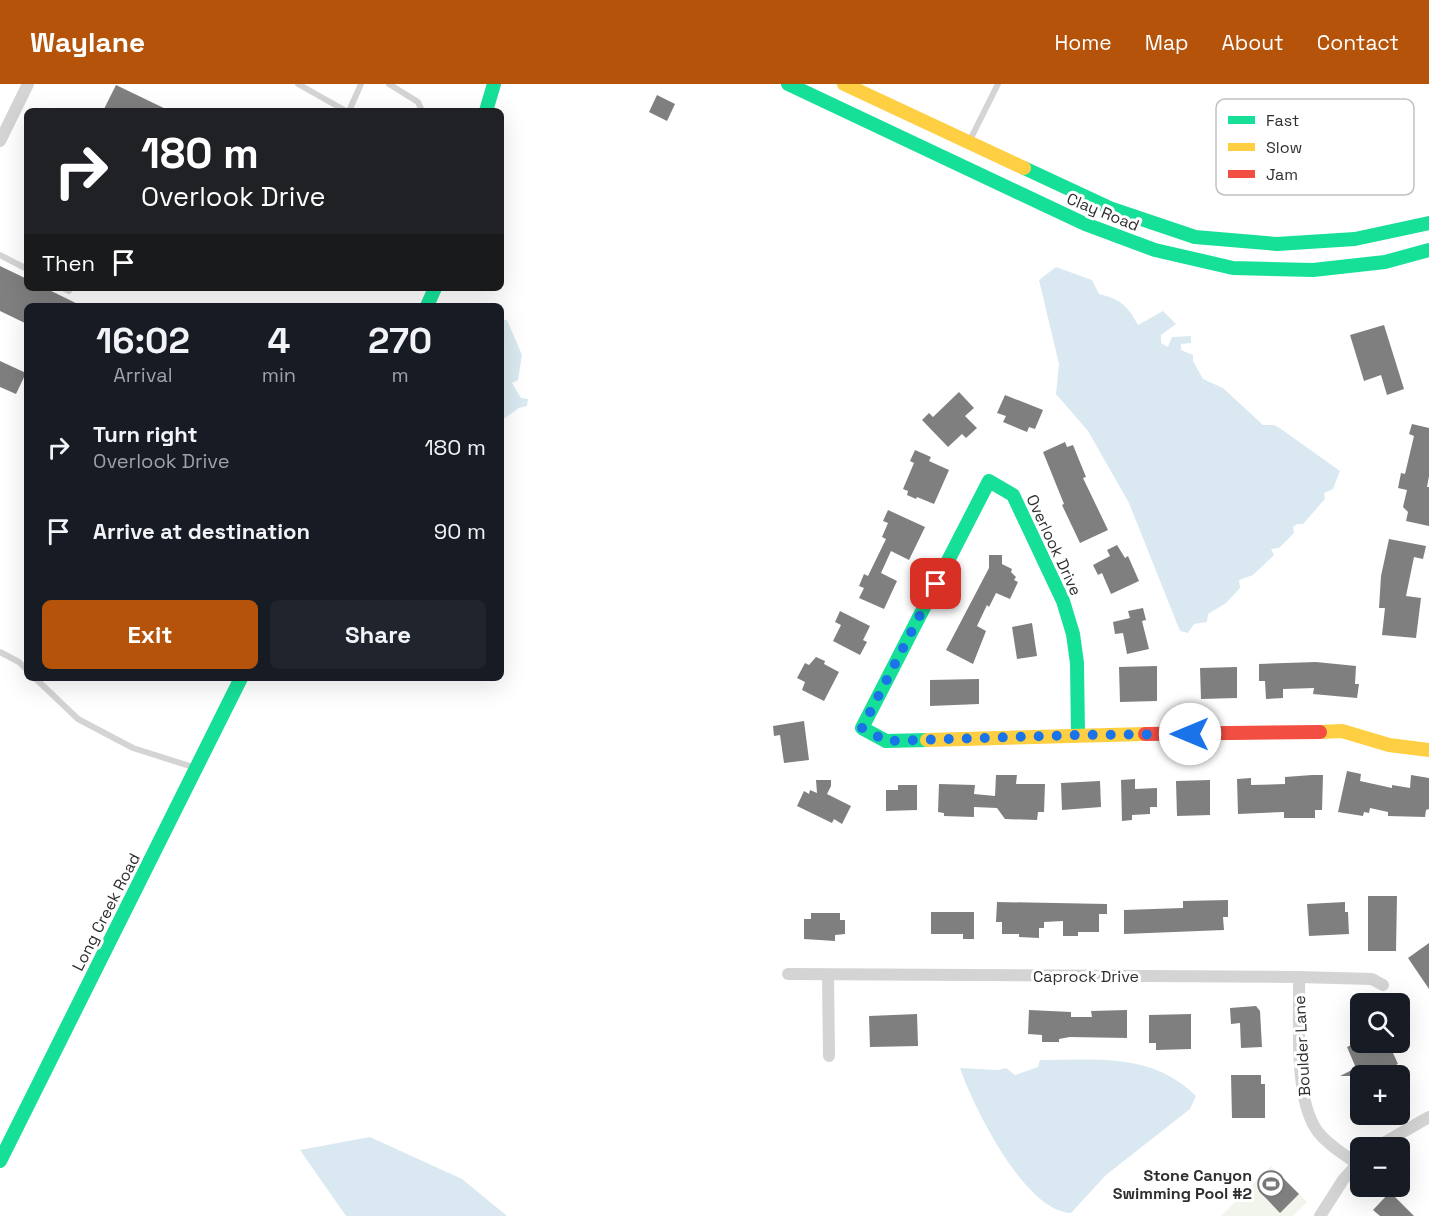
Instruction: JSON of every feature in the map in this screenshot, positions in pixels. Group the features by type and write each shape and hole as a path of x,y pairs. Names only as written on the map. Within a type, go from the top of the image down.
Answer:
{"street":[{"path":"0,141 28,84"},
{"path":"487,108 494,84"},
{"name":"Clay Road","path":"788,84 1085,224 1155,250 1233,268 1313,270 1385,261 1429,250"},
{"name":"Clay Road","path":"844,84 1112,209 1195,237 1277,244 1355,239 1429,223"},
{"name":"Overlook Drive","path":"989,481 1013,495 1063,601 1074,634 1077,663 1078,735 886,741 862,728 989,481"},
{"name":"Long Creek Road","path":"0,1161 240,681"},
{"path":"1078,735 1279,734 1342,731 1389,745 1429,750"},
{"name":"Caprock Drive","path":"788,974 1299,977 1372,979 1383,985"},
{"path":"828,975 829,1056"},
{"name":"Boulder Lane","path":"1299,977 1302,1093 1308,1115 1318,1132 1332,1147 1350,1158"},
{"path":"1394,1137 1429,1117"},
{"path":"1320,1216 1350,1173"}],"lane":[{"path":"298,84 342,108"},
{"path":"349,108 362,84"},
{"path":"389,84 418,102 421,108"},
{"path":"969,142 998,84"},
{"path":"0,255 24,267"},
{"path":"0,652 24,667"},
{"path":"39,681 78,719 133,748 196,768"}],"shaded area":[{"path":"1056,267 1092,280 1099,294 1123,304 1138,325 1163,311 1176,324 1161,335 1161,343 1168,347 1172,337 1191,336 1191,343 1181,344 1181,350 1193,355 1193,361 1203,379 1223,388 1263,425 1274,425 1281,429 1340,471 1333,489 1324,493 1325,499 1303,524 1293,527 1294,533 1279,548 1271,549 1274,555 1253,575 1239,580 1240,588 1226,603 1208,614 1207,622 1194,624 1188,633 1180,631 1129,503 1088,431 1056,394 1059,364 1039,280"},
{"path":"504,320 507,320 522,355 518,380 512,383 521,398 528,399 527,406 519,408 505,418"},
{"path":"1040,1060 1102,1060 1142,1065 1179,1082 1196,1096 1190,1109 1106,1175 1071,1213 1054,1208 1036,1195 1019,1177 976,1107 960,1068 998,1070 1006,1068 1015,1075 1038,1067"},
{"path":"370,1137 462,1179 507,1216 346,1216 300,1150"},
{"name":"Stone Canyon Swimming Pool #2","path":"1271,1166 1307,1202 1293,1216 1221,1216"}],"building":[{"path":"116,85 164,108 104,108"},
{"path":"657,95 675,104 667,121 649,112"},
{"path":"0,266 24,278 24,291 51,291 76,303 24,303 24,323 0,311"},
{"path":"1384,325 1404,389 1387,395 1381,375 1364,381 1350,335"},
{"path":"0,361 24,372 16,394 0,387"},
{"path":"959,392 974,408 965,416 977,428 966,438 962,434 948,447 922,420 929,413 933,417"},
{"path":"1005,395 1043,410 1035,429 1029,427 1027,432 1003,422 1006,416 997,413"},
{"path":"1412,424 1429,428 1427,487 1429,487 1429,526 1406,521 1408,512 1403,507 1407,490 1398,488 1401,473 1405,474 1414,436 1409,434"},
{"path":"1065,442 1067,447 1073,445 1086,477 1083,478 1108,530 1080,543 1062,505 1064,504 1043,452"},
{"path":"915,450 931,457 929,461 949,470 934,504 907,495 908,491 903,489 914,463 910,461"},
{"path":"888,510 925,527 909,560 891,551 881,573 897,581 884,609 859,598 864,588 859,586 864,574 868,576 886,539 882,537 888,523 883,521"},
{"path":"1389,539 1426,546 1423,559 1414,557 1406,596 1421,598 1416,638 1382,635 1385,608 1379,608 1381,576"},
{"path":"1117,545 1125,558 1128,556 1139,581 1111,594 1102,573 1098,575 1093,565 1110,556 1107,550"},
{"path":"989,555 1002,555 1002,564 1012,569 1011,572 1016,577 1014,580 1018,582 1010,599 996,593 989,607 987,605 977,626 986,631 973,664 946,650 989,568"},
{"path":"1143,608 1146,620 1142,621 1149,649 1127,654 1123,633 1115,634 1113,622 1130,618 1128,611"},
{"path":"840,611 870,626 863,640 867,642 860,655 833,641 841,625 835,622"},
{"path":"1032,623 1037,656 1017,659 1012,627"},
{"path":"816,657 839,672 824,701 802,690 805,682 797,678 805,663 809,665"},
{"path":"1316,662 1356,666 1355,684 1359,684 1357,698 1313,694 1314,688 1283,689 1283,698 1266,699 1265,681 1259,681 1259,664"},
{"path":"1157,666 1157,701 1120,702 1119,667"},
{"path":"1237,667 1237,698 1201,699 1200,668"},
{"path":"979,679 979,704 930,706 930,680"},
{"path":"804,721 809,760 784,763 780,735 774,736 773,726"},
{"path":"1347,771 1361,774 1360,781 1392,788 1392,785 1410,788 1411,775 1429,778 1429,809 1426,810 1425,817 1388,816 1388,812 1370,808 1369,813 1364,812 1363,816 1338,812"},
{"path":"996,775 1017,775 1016,784 1045,784 1044,812 1038,812 1037,820 1005,819 997,808 974,807 974,817 944,816 944,813 938,812 939,784 975,785 974,794 995,796"},
{"path":"1323,775 1322,810 1315,810 1315,818 1284,818 1284,812 1238,814 1237,779 1251,778 1251,785 1285,784 1285,777"},
{"path":"1135,779 1135,789 1157,788 1157,807 1150,807 1150,814 1132,815 1132,820 1122,821 1121,780"},
{"path":"816,780 831,780 827,794 851,806 842,824 834,819 832,823 797,806 804,791 809,794 810,790 817,793"},
{"path":"1210,780 1210,815 1177,816 1176,781"},
{"path":"1100,781 1101,807 1062,810 1061,783"},
{"path":"898,785 917,785 917,810 886,811 886,790 898,790"},
{"path":"1368,896 1397,896 1396,951 1368,951"},
{"path":"1228,900 1228,917 1223,917 1224,930 1124,934 1124,910 1183,908 1183,901"},
{"path":"997,902 1107,904 1107,914 1099,914 1099,932 1078,932 1078,936 1063,936 1063,921 1044,922 1044,928 1039,928 1039,938 1019,937 1019,934 1002,934 1002,922 996,922"},
{"path":"1345,902 1349,934 1309,936 1307,904"},
{"path":"931,912 974,912 974,939 963,939 963,934 931,934"},
{"path":"811,913 840,913 840,920 845,920 845,934 835,935 835,941 804,939 804,919 811,919"},
{"path":"1429,943 1429,989 1408,958"},
{"path":"1256,1006 1260,1011 1262,1047 1241,1048 1240,1023 1231,1024 1230,1008"},
{"path":"1029,1010 1071,1012 1071,1017 1092,1017 1091,1011 1127,1010 1127,1038 1070,1037 1059,1039 1059,1042 1042,1042 1042,1035 1028,1034"},
{"path":"917,1014 918,1046 870,1047 869,1016"},
{"path":"1191,1014 1191,1049 1156,1050 1156,1043 1149,1043 1149,1015"},
{"path":"1350,1046 1350,1053 1393,1053 1398,1064 1355,1065 1347,1047"},
{"path":"1350,1071 1350,1076 1340,1076"},
{"path":"1231,1075 1261,1075 1261,1084 1265,1084 1265,1118 1232,1118"},
{"path":"1278,1173 1299,1194 1280,1213 1259,1191"},
{"path":"1385,1197 1395,1197 1414,1216 1380,1216 1373,1210"}],"traffic: fast":[{"path":"487,108 494,84"},
{"path":"788,84 1085,224 1155,250 1233,268 1313,270 1385,262 1429,250"},
{"path":"1024,168 1112,209 1195,237 1277,244 1355,239 1429,223"},
{"path":"428,303 434,291"},
{"path":"927,740 886,741 862,728 989,481 1013,495 1063,601 1073,634 1077,663 1078,734"},
{"path":"0,1161 240,681"}],"traffic: slow":[{"path":"844,84 1024,168"},
{"path":"1320,732 1342,731 1389,745 1429,750"},
{"path":"927,740 1145,734"}],"traffic: jam":[{"path":"1145,734 1320,732"}],"place":[{"name":"Stone Canyon Swimming Pool #2","path":"1271,1184"}],"route":[{"path":"936,584 862,728 886,741 1190,734"}]}
